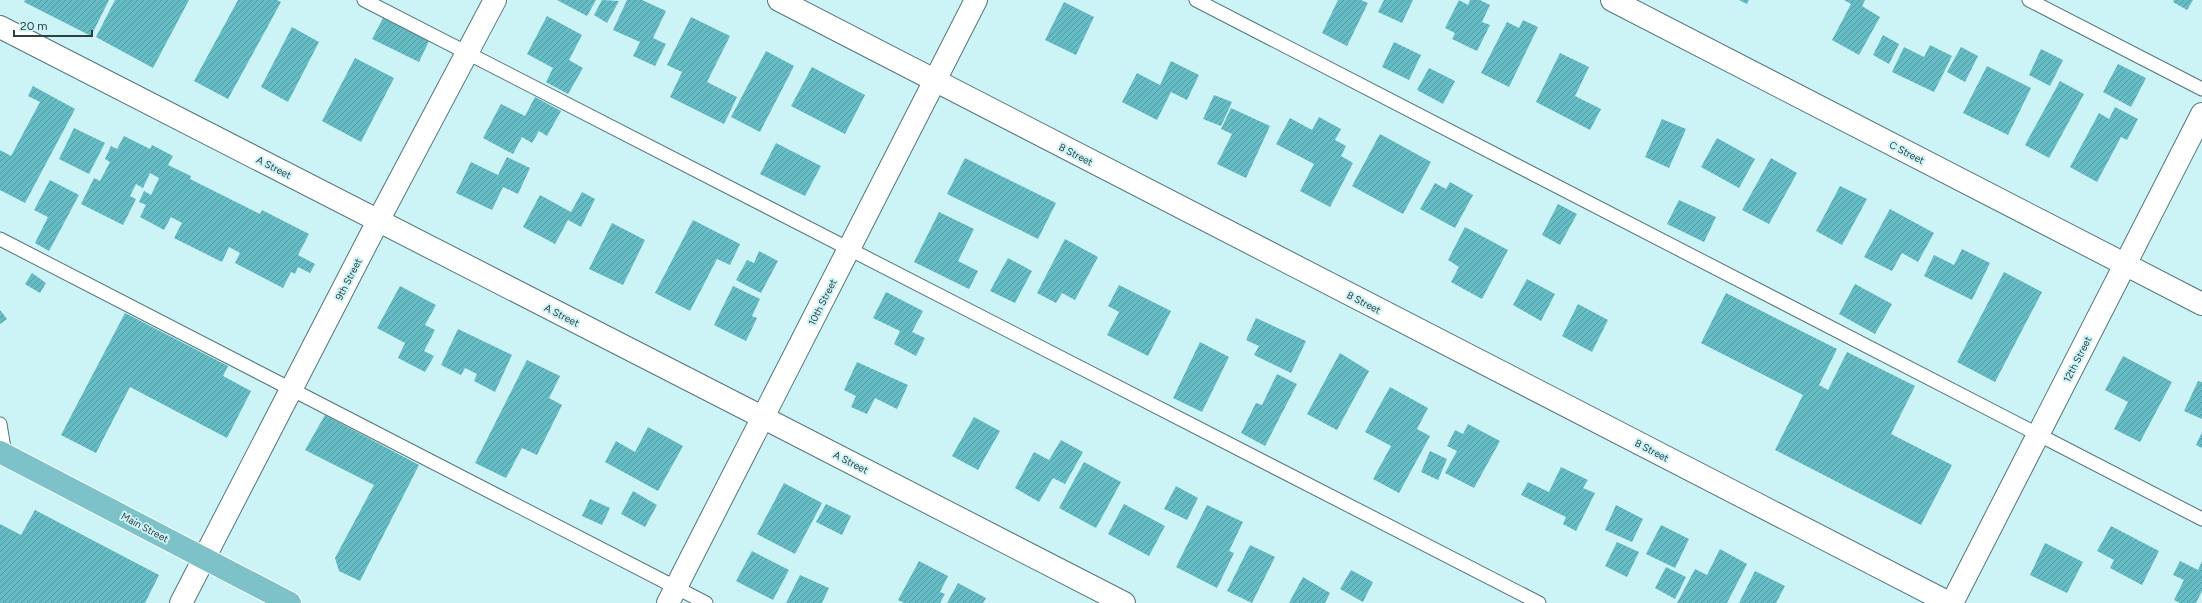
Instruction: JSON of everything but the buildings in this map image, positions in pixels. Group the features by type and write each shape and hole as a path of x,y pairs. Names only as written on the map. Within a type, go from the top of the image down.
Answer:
{"main road":[{"name":"Main Street","path":"3,453 290,603"}],"street":[{"name":"9th Street","path":"181,603 378,221 495,0"},
{"name":"B Street","path":"779,0 1949,603"},
{"name":"10th Street","path":"672,595 976,0"},
{"name":"C Street","path":"1612,0 2202,304"},
{"name":"A Street","path":"0,27 1124,603"},
{"name":"12th Street","path":"1952,603 2202,114"}],"lane":[{"path":"364,0 1539,603"},
{"path":"1196,0 2202,519"},
{"path":"2029,0 2202,89"},
{"path":"0,238 291,390 672,595 706,603"},
{"path":"0,424 3,453"}]}
